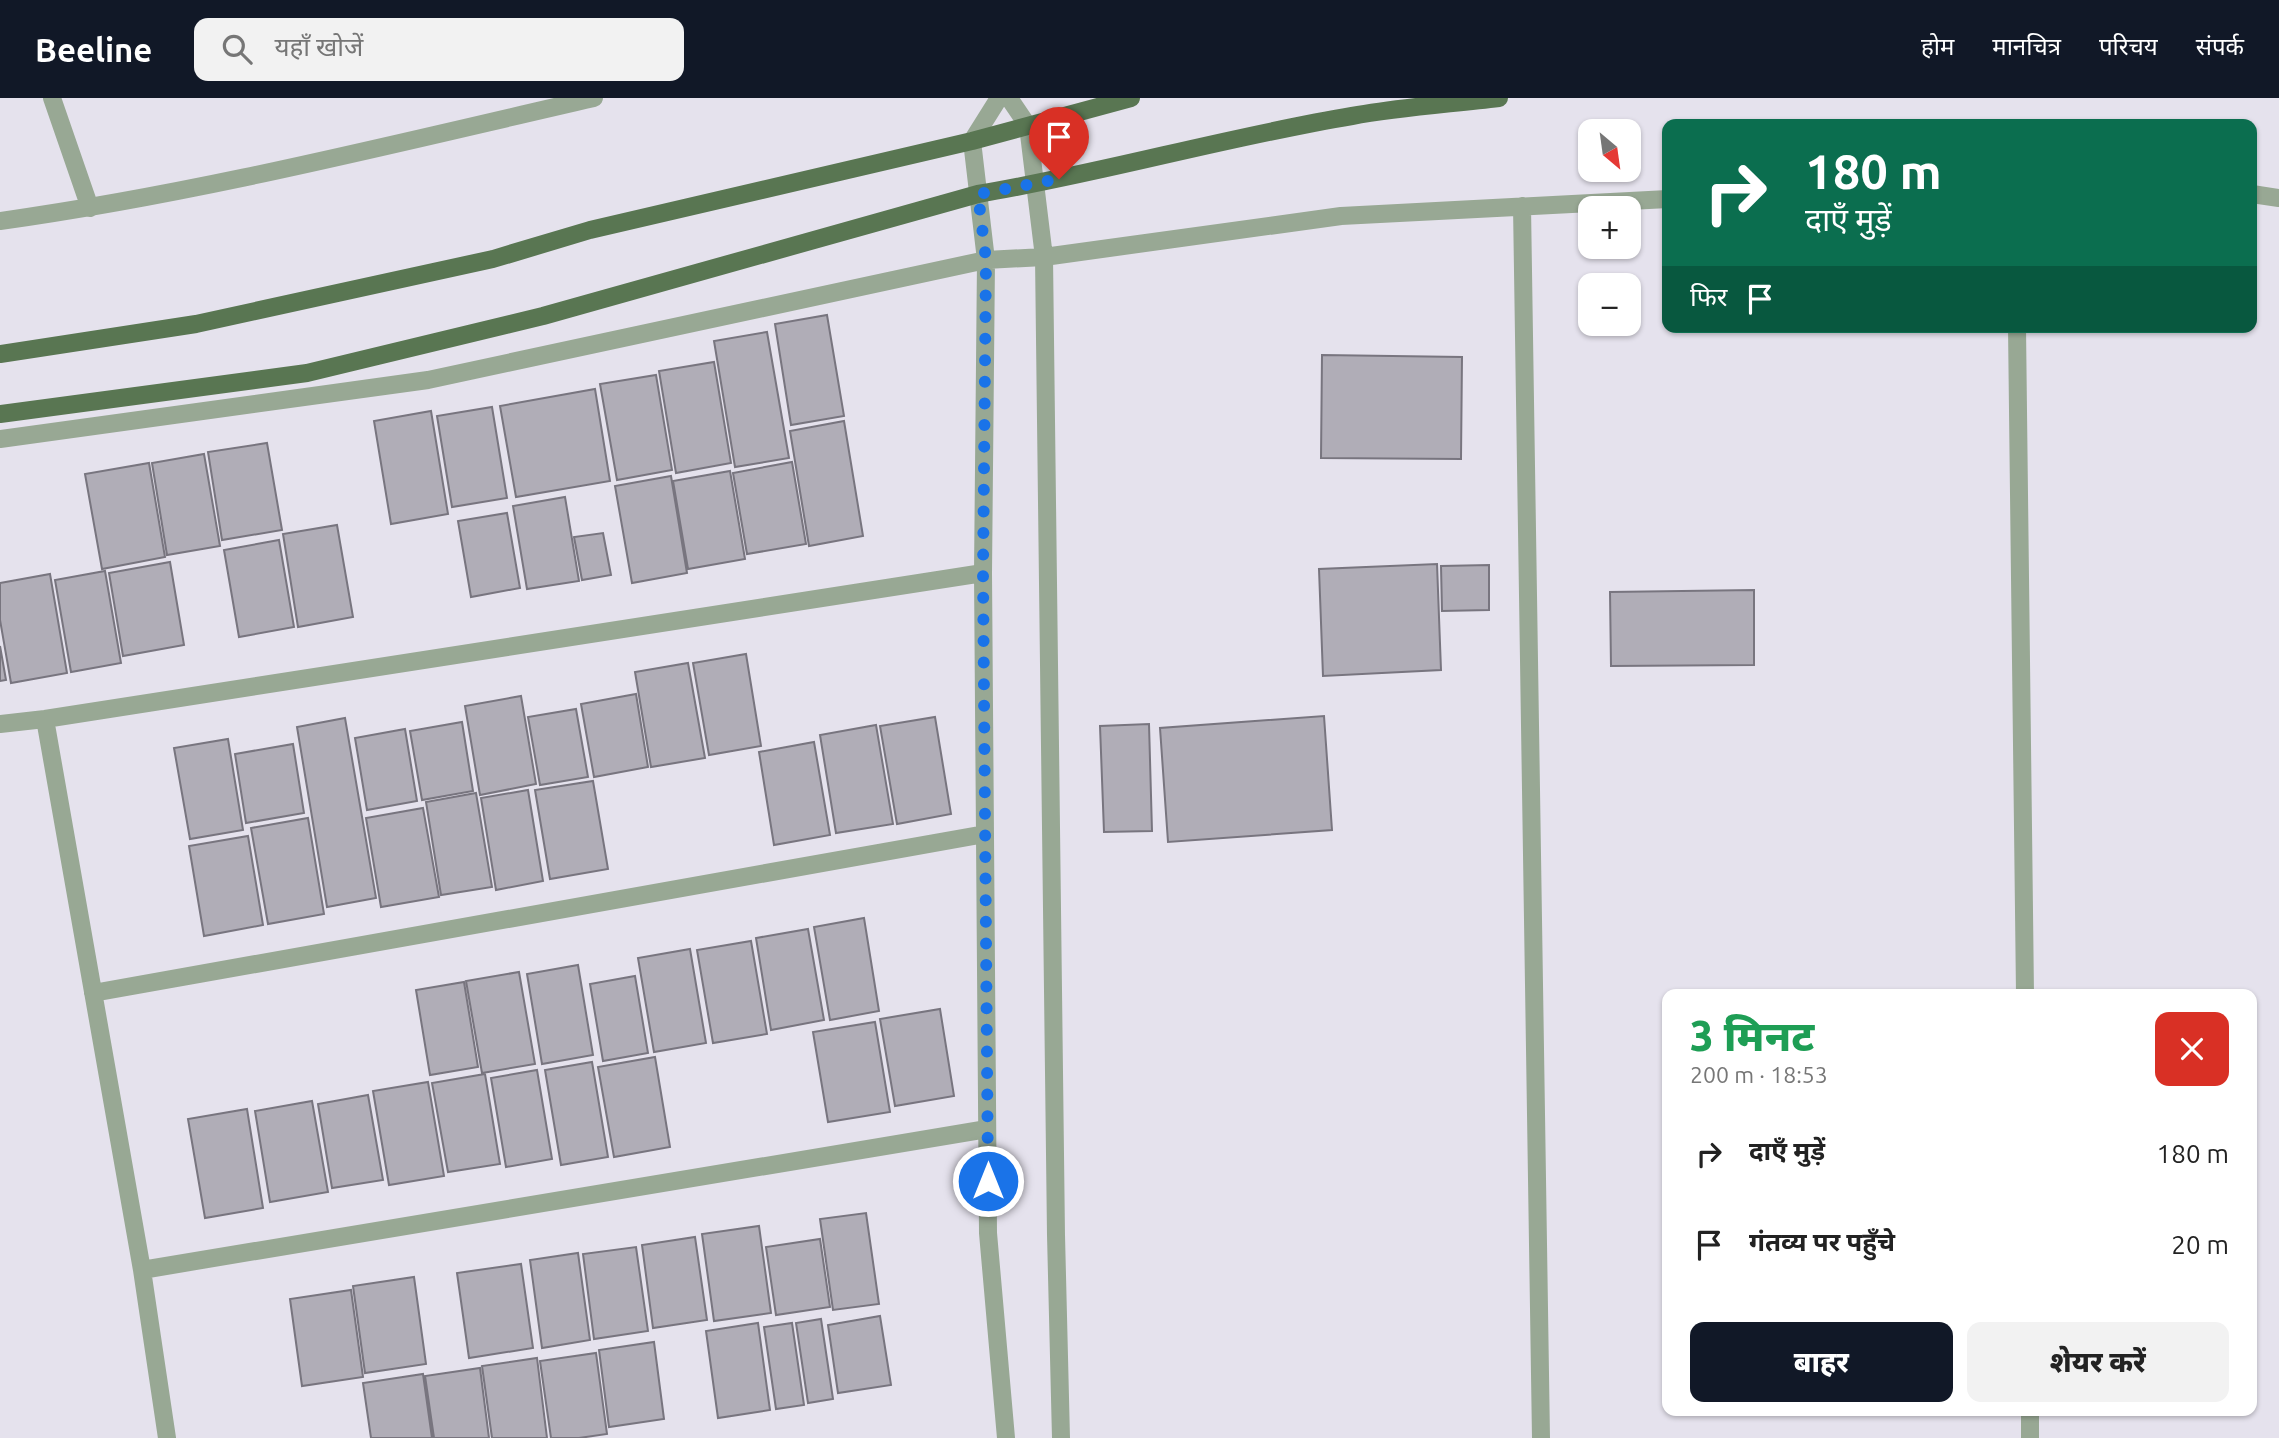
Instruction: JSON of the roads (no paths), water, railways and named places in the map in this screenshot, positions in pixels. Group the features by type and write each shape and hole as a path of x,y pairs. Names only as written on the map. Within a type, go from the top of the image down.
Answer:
{"main road":[{"path":"0,354 196,324 493,259 590,230 972,141 1131,98"},
{"path":"0,414 307,373 543,316 978,194 1033,185 1187,149 1353,116 1499,98"}],"street":[{"path":"52,98 90,208"},
{"path":"0,221 90,208 278,170 594,98"},
{"path":"999,98 972,141 986,260 983,573 988,1233 1006,1438"},
{"path":"1009,98 1028,126 1033,185 1044,257 1061,1438"},
{"path":"2257,195 2279,198"},
{"path":"0,439 428,380 986,260 1044,257 1341,216 1662,199"},
{"path":"1522,206 1541,1438"},
{"path":"2017,333 2025,989"},
{"path":"0,724 983,573"},
{"path":"45,719 142,1270 167,1438"},
{"path":"93,992 985,834"},
{"path":"142,1270 987,1129"},
{"path":"2030,1416 2030,1438"}]}
